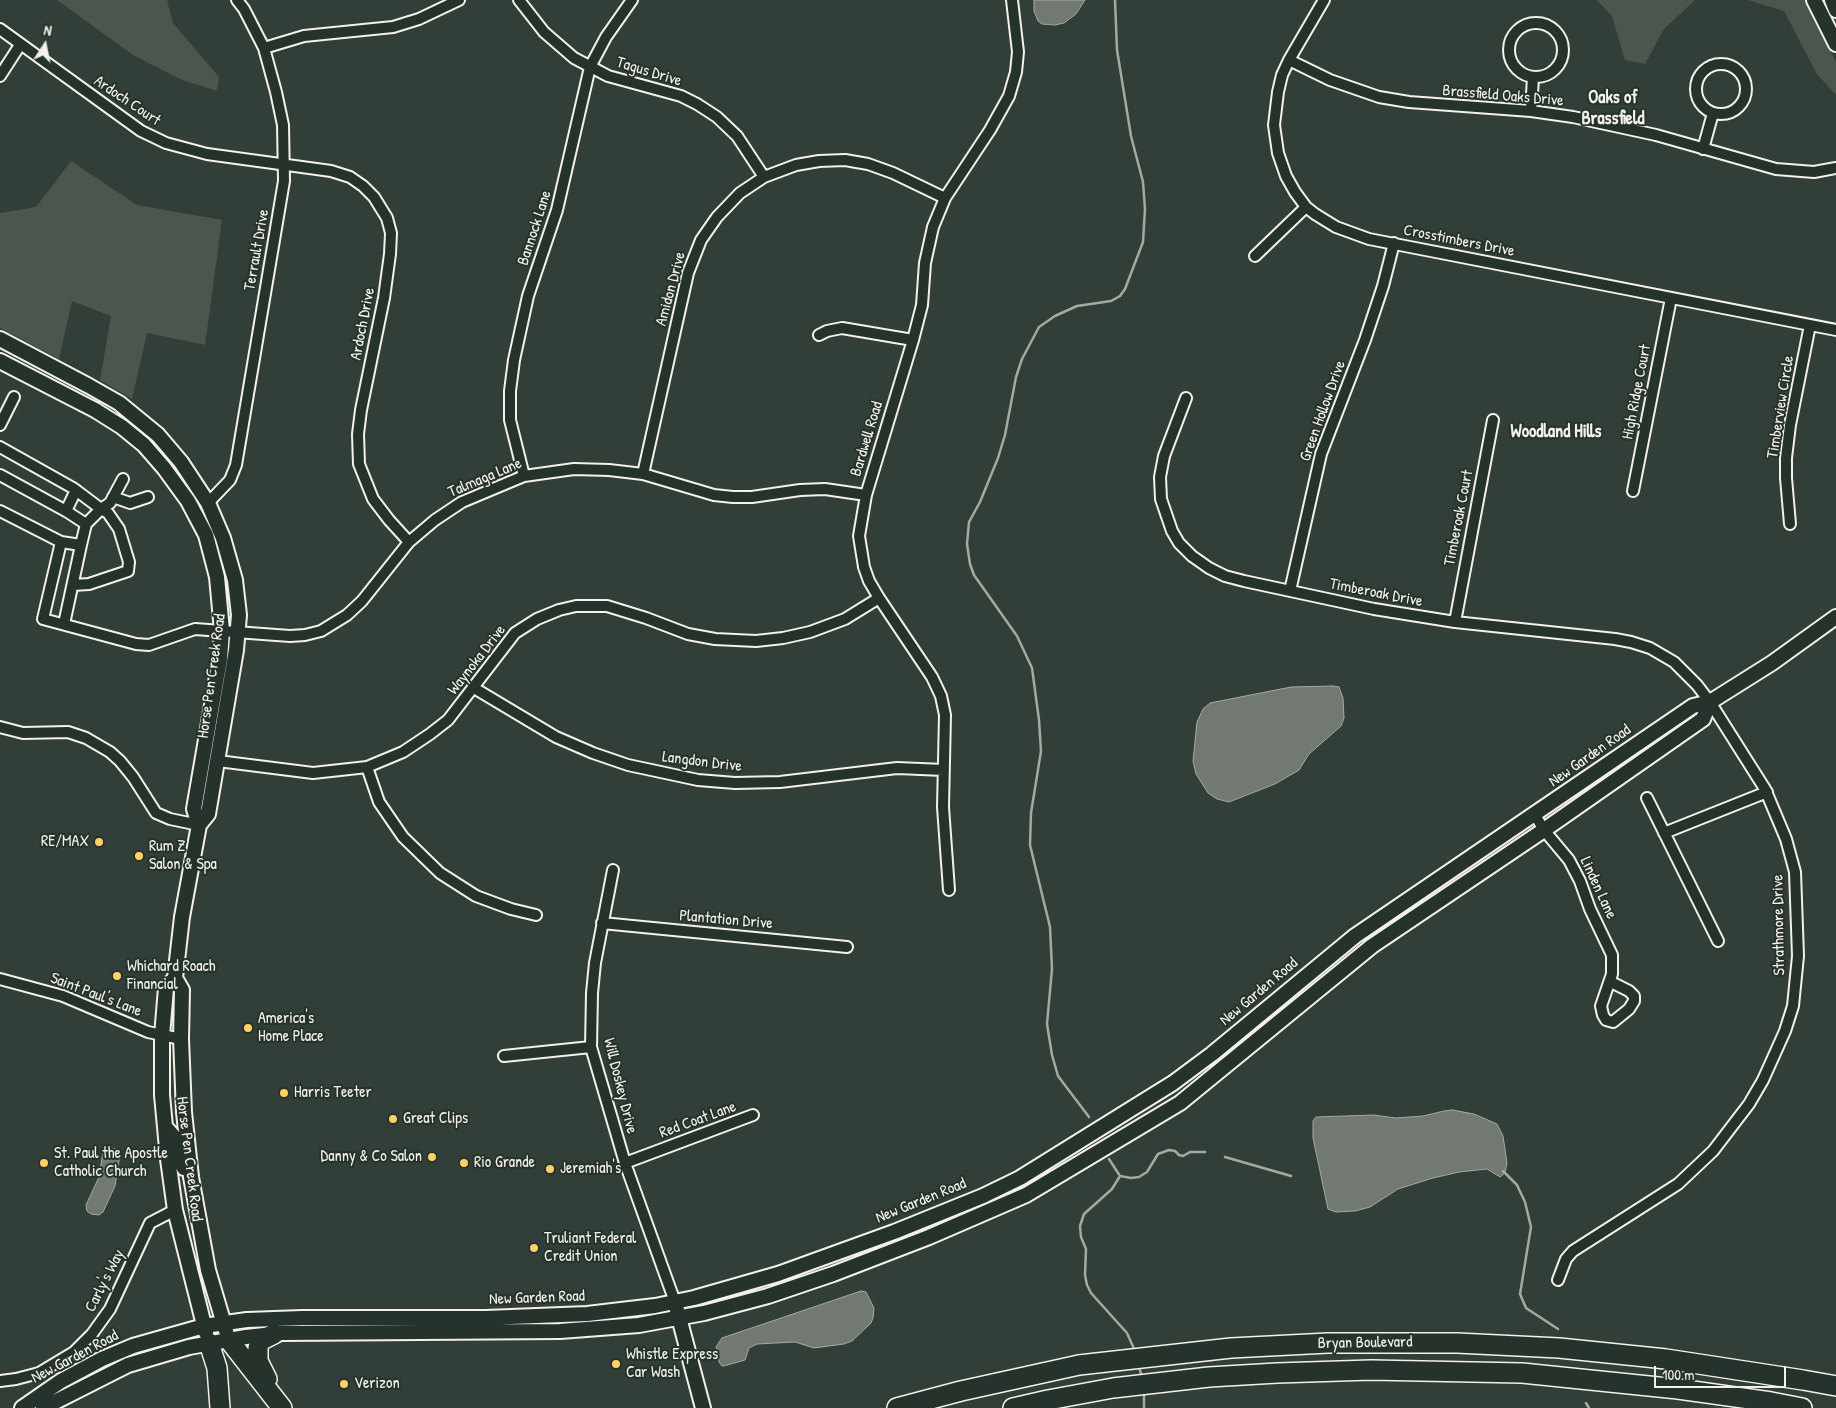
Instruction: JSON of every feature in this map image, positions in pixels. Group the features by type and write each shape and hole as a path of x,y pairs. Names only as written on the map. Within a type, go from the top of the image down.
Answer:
{"highway":[{"path":"226,1331 278,1403"},
{"path":"274,1334 260,1341 258,1361 278,1403"},
{"path":"206,1335 218,1368 220,1408"},
{"name":"Bryan Boulevard","path":"897,1408 961,1390 1079,1365 1231,1348 1338,1343 1457,1343 1559,1348 1666,1359 1836,1386"},
{"name":"Bryan Boulevard","path":"1013,1408 1113,1388 1208,1377 1277,1372 1370,1370 1522,1373 1678,1389 1802,1408"}],"main road":[{"path":"1814,0 1836,44"},
{"path":"1832,0 1836,10"},
{"name":"Horse Pen Creek Road","path":"0,339 90,386 119,403 142,421 164,441 181,462 208,503 221,531 230,558 237,594 239,632 208,814 199,825"},
{"name":"Horse Pen Creek Road","path":"0,361 95,410 122,427 144,445 164,468 188,501 206,536 217,577 222,631 220,659 194,809 199,825 182,917 175,978 166,988 162,1036 162,1095 175,1210 206,1335"},
{"name":"New Garden Road","path":"22,1408 61,1381 102,1359 133,1346 302,1318 486,1318 587,1314 675,1302 778,1274 894,1232 983,1196 1020,1178 1172,1083 1212,1054 1355,936 1693,706 1710,702 1772,663 1836,617"},
{"name":"New Garden Road","path":"226,1331 274,1334 560,1331 639,1325 678,1318 768,1296 849,1268 929,1237 1026,1195 1180,1102 1372,946 1544,830 1703,719 1710,702"},
{"path":"1486,848 1496,862"},
{"name":"Horse Pen Creek Road","path":"175,978 182,990 181,1039 184,1112 192,1185 208,1270 226,1331"},
{"path":"1277,1022 1273,1020 1271,1013 1287,997 1296,983"},
{"path":"1238,1054 1246,1038 1259,1026 1260,1021 1256,1016"},
{"path":"1194,1090 1187,1081 1194,1073 1208,1063 1212,1054"},
{"path":"162,1095 175,1110 184,1112"},
{"path":"165,1127 170,1130 175,1138 179,1159 192,1185"},
{"path":"849,1268 869,1253 893,1242 896,1237 894,1232"},
{"path":"675,1302 703,1408"},
{"name":"New Garden Road","path":"43,1408 128,1365 189,1346 206,1335"}],"street":[{"name":"Terrault Drive","path":"208,503 230,480 236,465 284,181 283,126 276,92 264,48 244,9 237,0"},
{"path":"264,48 304,36 393,27 419,19 459,0"},
{"name":"Tagus Drive","path":"519,0 544,32 558,46 590,67 608,76 681,96 717,117 737,136 764,177"},
{"name":"Bannock Lane","path":"524,476 510,420 511,381 528,296 552,229 590,67 606,37 632,0"},
{"name":"Bardwell Road","path":"949,890 943,807 945,715 941,696 932,677 878,598 869,581 861,550 860,536 866,495 922,305 924,263 933,227 945,198 990,130 1009,96 1016,72 1018,52 1012,0"},
{"name":"Crosstimbers Drive","path":"1324,0 1289,60 1278,92 1275,112 1275,136 1278,153 1286,176 1295,192 1306,207 1336,227 1353,234 1394,243 1836,330"},
{"path":"1542,23 1551,26 1558,33 1564,50 1558,67 1551,73 1533,77 1526,75 1513,65 1510,58 1510,42 1518,29 1525,24 1542,23"},
{"name":"Ardoch Court","path":"0,29 141,131 166,143 207,154 284,163"},
{"path":"0,76 20,45"},
{"name":"Brassfield Oaks Drive","path":"1289,60 1330,80 1379,97 1415,103 1531,111 1616,125 1756,165 1792,172 1814,172 1836,168"},
{"path":"1728,65 1738,70 1742,75 1746,86 1745,97 1739,107 1730,113 1713,113 1700,103 1696,93 1697,82 1702,72 1711,66 1728,65"},
{"path":"1531,111 1533,77"},
{"path":"1703,149 1713,113"},
{"name":"Amidon Drive","path":"643,474 688,273 701,240 717,217 740,194 764,177 796,165 819,161 845,160 868,164 894,173 945,198"},
{"name":"Ardoch Drive","path":"284,163 331,170 350,178 363,186 374,197 387,218 391,233 390,254 383,302 358,434 359,464 373,499 409,542"},
{"path":"1255,256 1306,207"},
{"name":"Green Hollow Drive","path":"1290,591 1321,454 1365,340 1383,286 1394,243"},
{"name":"High Ridge Court","path":"1633,491 1671,298"},
{"name":"Timberview Circle","path":"1790,524 1786,458 1790,425 1810,325"},
{"path":"819,335 842,328 913,340"},
{"path":"0,425 14,397"},
{"name":"Timberoak Drive","path":"1186,398 1164,456 1160,477 1161,499 1172,531 1179,543 1192,556 1209,568 1225,576 1374,609 1455,622 1631,642 1659,652 1674,662 1691,678 1710,702"},
{"name":"Timberoak Court","path":"1455,622 1493,420"},
{"path":"0,447 76,490 108,513 119,529 129,562 128,571 89,584 74,585"},
{"name":"Talmaga Lane","path":"61,542 43,619 136,644 149,645 195,629 290,636 321,631 347,615 362,601 409,542 435,520 462,502 524,476 574,469 609,470 643,474 714,495 733,497 752,497 800,490 825,489 866,495"},
{"path":"0,475 86,524"},
{"path":"64,624 86,524 110,503 123,479"},
{"path":"66,511 76,490"},
{"path":"113,497 130,503 148,497"},
{"path":"0,510 61,542 81,545"},
{"name":"Waynoka Drive","path":"218,761 313,773 367,767 404,752 448,720 515,633 537,619 559,610 576,606 607,606 688,634 716,639 756,641 810,632 845,619 878,598"},
{"name":"Langdon Drive","path":"474,688 548,732 593,753 628,765 698,780 735,783 780,782 897,768 944,770"},
{"name":"Strathmore Drive","path":"1558,1280 1566,1259 1573,1251 1678,1184 1713,1151 1749,1104 1763,1080 1778,1048 1793,1006 1798,956 1795,872 1786,839 1766,792 1710,702"},
{"path":"0,728 23,732 68,732 86,738 120,760 156,813 170,819 199,825"},
{"path":"367,767 379,802 403,837 440,873 476,896 511,909 536,915"},
{"path":"1664,833 1766,792"},
{"path":"1647,798 1718,941"},
{"name":"Linden Lane","path":"1535,815 1544,830 1570,860 1580,881 1590,909 1612,955 1611,982"},
{"name":"Will Doskey Drive","path":"613,870 602,923 592,993 591,1047 625,1163 675,1302"},
{"name":"Plantation Drive","path":"602,923 847,947"},
{"name":"Saint Paul's Lane","path":"0,979 63,996 148,1032 181,1039"},
{"path":"504,1056 591,1047"},
{"name":"Red Coat Lane","path":"625,1163 754,1115"},
{"name":"Carly's Way","path":"0,1381 39,1373 74,1352 106,1316 150,1223 175,1210"}],"shaded area":[{"path":"57,0 167,0 173,23 219,77 217,91 182,80 133,55"},
{"path":"1034,0 1085,0 1076,14 1064,23 1055,25 1042,24 1038,21 1034,11"},
{"path":"1597,0 1695,0 1664,29 1645,64 1625,60 1612,16"},
{"path":"1748,0 1806,0 1812,17 1836,62 1836,95 1817,74 1784,11"},
{"path":"71,161 137,205 222,220 205,345 147,333 132,399 100,380 111,316 72,301 59,359 0,328 0,213 36,207"},
{"path":"1291,687 1339,687 1343,698 1344,718 1341,726 1309,754 1299,770 1275,784 1229,802 1217,799 1208,793 1196,774 1193,761 1197,722 1203,709 1210,703"},
{"path":"1452,1110 1474,1114 1497,1124 1503,1136 1507,1163 1505,1173 1500,1177 1487,1169 1459,1172 1398,1189 1370,1207 1355,1211 1336,1212 1328,1209 1313,1138 1313,1121 1316,1117 1373,1115 1396,1118 1423,1116"},
{"path":"108,1148 116,1149 120,1154 115,1186 103,1212 99,1215 91,1214 87,1211 86,1205 99,1177 103,1152"},
{"path":"861,1291 866,1292 874,1308 873,1318 871,1323 852,1341 844,1344 814,1348 795,1342 757,1344 749,1348 745,1360 724,1366 719,1362 716,1347 722,1338"}],"waterway":[{"path":"1089,1117 1058,1076 1052,1055 1047,1024 1052,969 1050,927 1030,845 1031,813 1041,751 1032,668 1017,636 974,575 967,544 969,522 980,502 1005,435 1016,377 1022,359 1039,327 1055,316 1077,306 1111,301 1120,296 1125,289 1143,242 1145,209 1143,182 1131,136 1117,50 1115,0"},
{"path":"1120,1176 1139,1177 1147,1172 1158,1154 1169,1150 1183,1156 1190,1152 1205,1152"},
{"path":"1225,1157 1291,1176"},
{"path":"1109,1159 1120,1176"},
{"path":"1503,1171 1517,1185 1525,1202 1531,1227 1520,1294 1526,1308 1558,1329"},
{"path":"1120,1176 1112,1189 1084,1214 1080,1226 1081,1237 1086,1249 1085,1275 1087,1285 1091,1293 1127,1333 1135,1351"},
{"path":"1139,1366 1142,1378"},
{"path":"1144,1391 1144,1408"},
{"path":"1586,1403 1589,1408"}],"place":[{"name":"RE/MAX","path":"99,842"},
{"name":"Rum Z Salon & Spa","path":"139,856"},
{"name":"Whichard Roach Financial","path":"117,976"},
{"name":"America's Home Place","path":"248,1028"},
{"name":"Harris Teeter","path":"284,1093"},
{"name":"Great Clips","path":"393,1119"},
{"name":"Danny & Co Salon","path":"432,1157"},
{"name":"St. Paul the Apostle Catholic Church","path":"44,1163"},
{"name":"Rio Grande","path":"464,1163"},
{"name":"Jeremiah's","path":"550,1169"},
{"name":"Truliant Federal Credit Union","path":"534,1248"},
{"name":"Whistle Express Car Wash","path":"616,1364"},
{"name":"Verizon","path":"344,1384"}],"district":[{"name":"Oaks of Brassfield","path":"1613,108"},
{"name":"Woodland Hills","path":"1556,432"}]}
